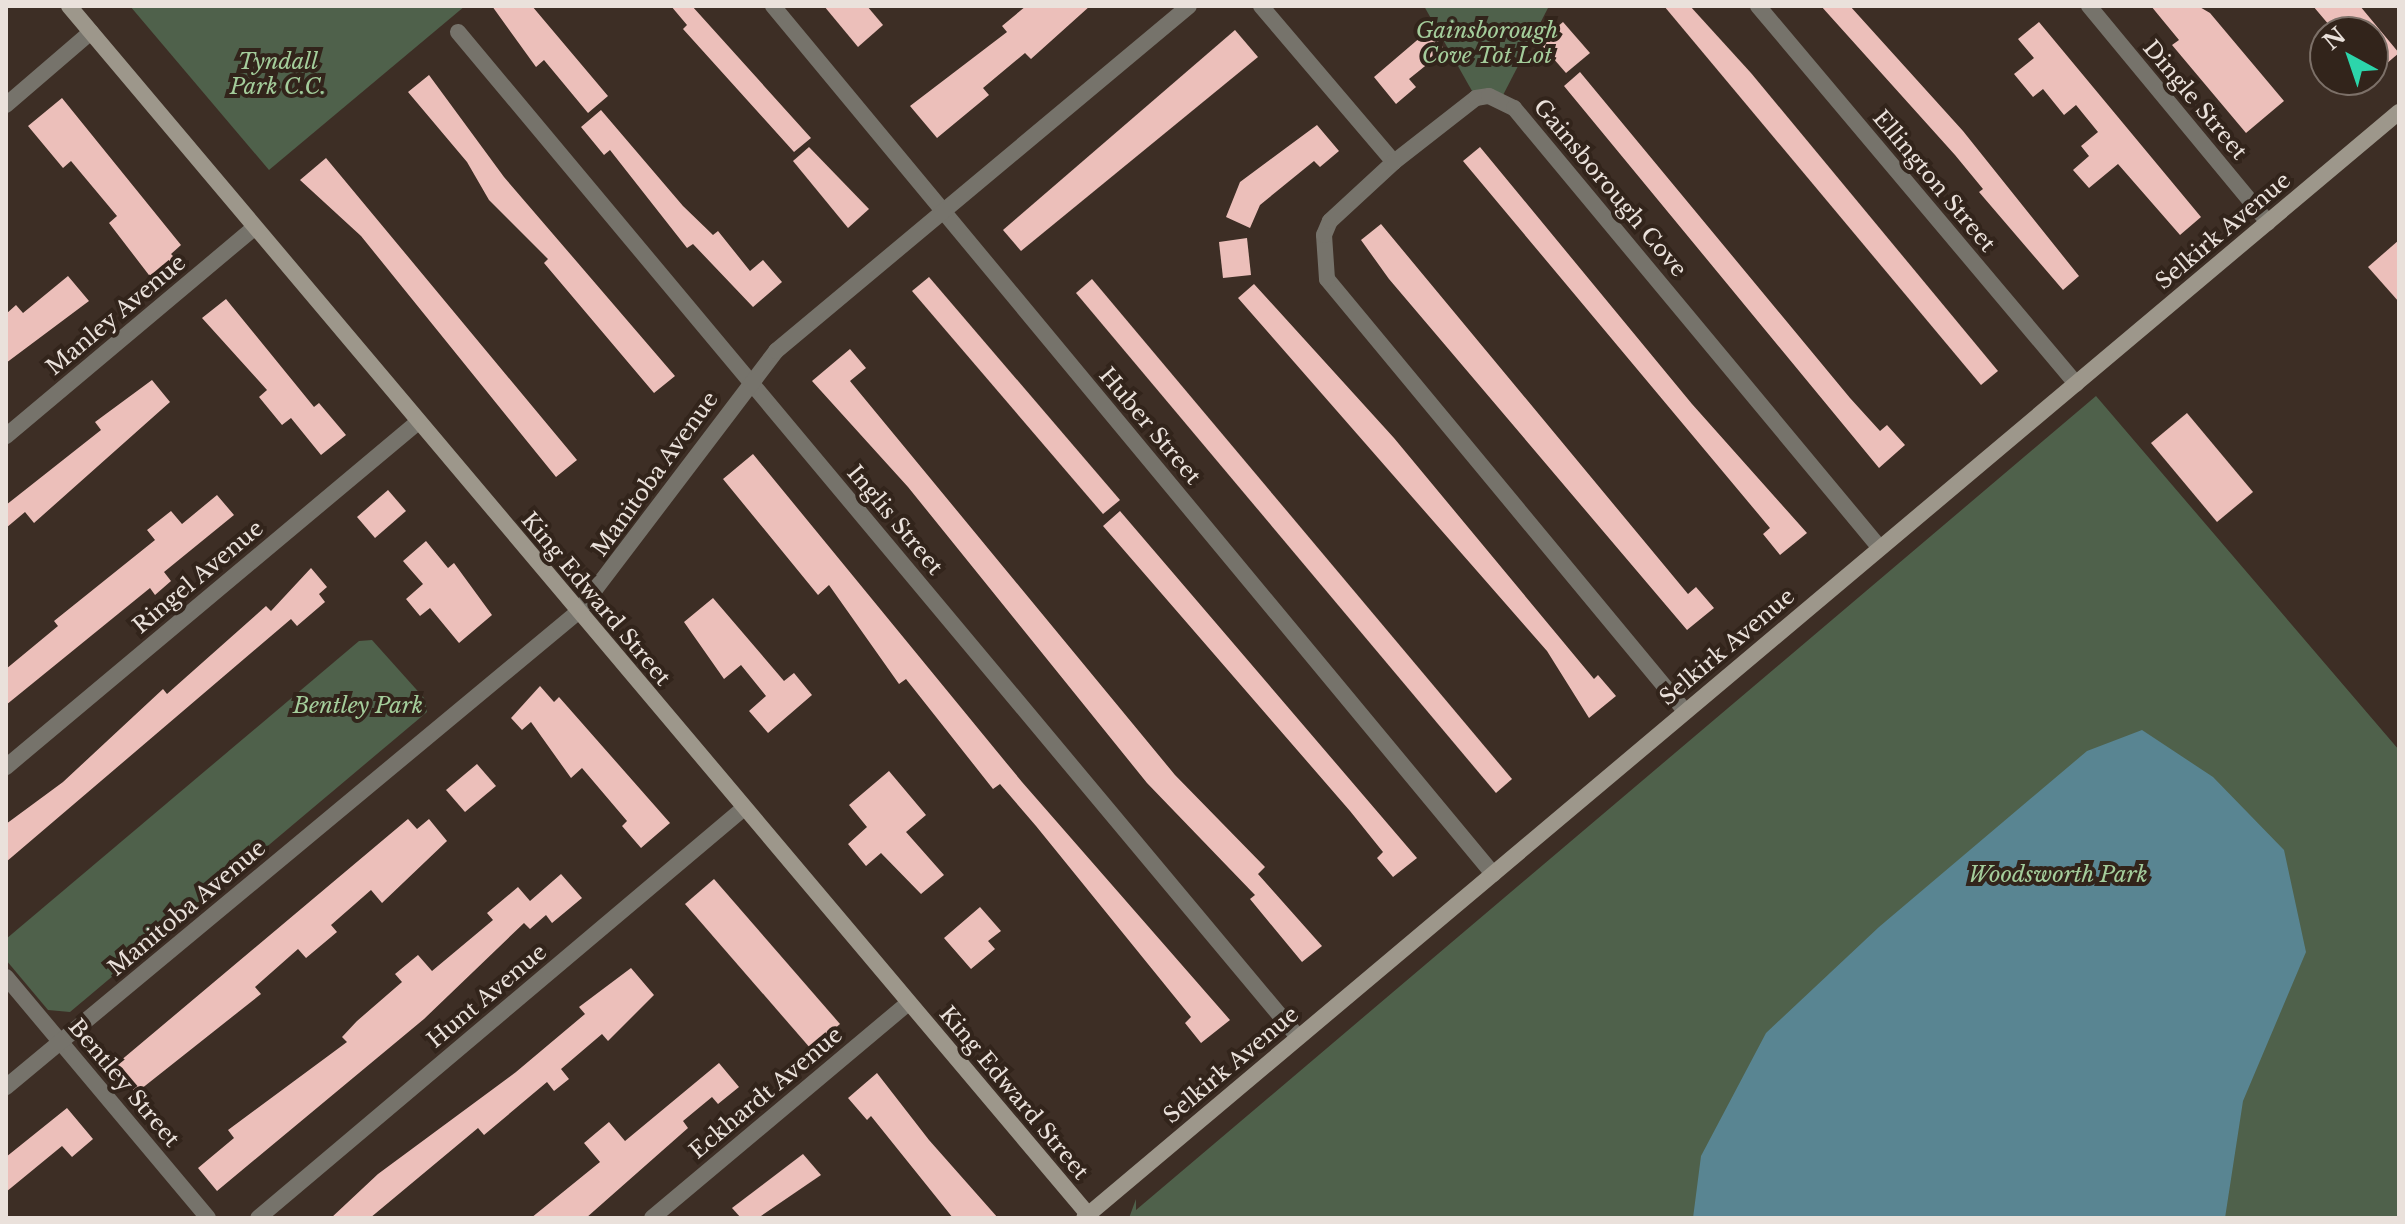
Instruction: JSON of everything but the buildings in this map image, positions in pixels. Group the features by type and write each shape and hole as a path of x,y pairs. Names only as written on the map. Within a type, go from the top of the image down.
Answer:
{"street":[{"name":"King Edward Street","path":"69,6 1088,1217"},
{"name":"Huber Street","path":"773,6 1493,874"},
{"name":"Manitoba Avenue","path":"6,1087 578,612 643,534 749,380 941,209 1189,6"},
{"path":"1261,6 1394,162"},
{"name":"Ellington Street","path":"1758,6 2076,384"},
{"name":"Dingle Street","path":"2089,6 2268,222"},
{"path":"6,105 91,32"},
{"name":"Inglis Street","path":"458,32 1298,1037"},
{"name":"Gainsborough Cove","path":"1685,711 1327,279 1323,245 1330,221 1394,162 1476,98 1489,96 1514,108 1880,548"},
{"name":"Selkirk Avenue","path":"1088,1217 2399,112"},
{"name":"Manley Avenue","path":"6,436 254,228"},
{"name":"Ringel Avenue","path":"6,767 418,422"},
{"name":"Hunt Avenue","path":"258,1218 744,808"},
{"name":"Bentley Street","path":"6,977 208,1218"},
{"name":"Eckhardt Avenue","path":"652,1218 908,1003"}],"green space":[{"name":"Tyndall Park C.C.","path":"130,6 465,6 269,170"},
{"name":"Gainsborough Cove Tot Lot","path":"1424,6 1549,6 1500,101 1476,98"},
{"name":"Woodsworth Park","path":"2096,396 2399,750 2399,1218 1129,1218 1136,1199 1136,1210"},
{"name":"Bentley Park","path":"372,640 424,698 427,712 70,1012 48,1010 6,960 6,939 359,641"}],"water":[{"path":"2142,730 2213,777 2284,850 2306,952 2243,1101 2225,1218 1693,1218 1701,1156 1766,1033 1879,927 2087,751"}]}
